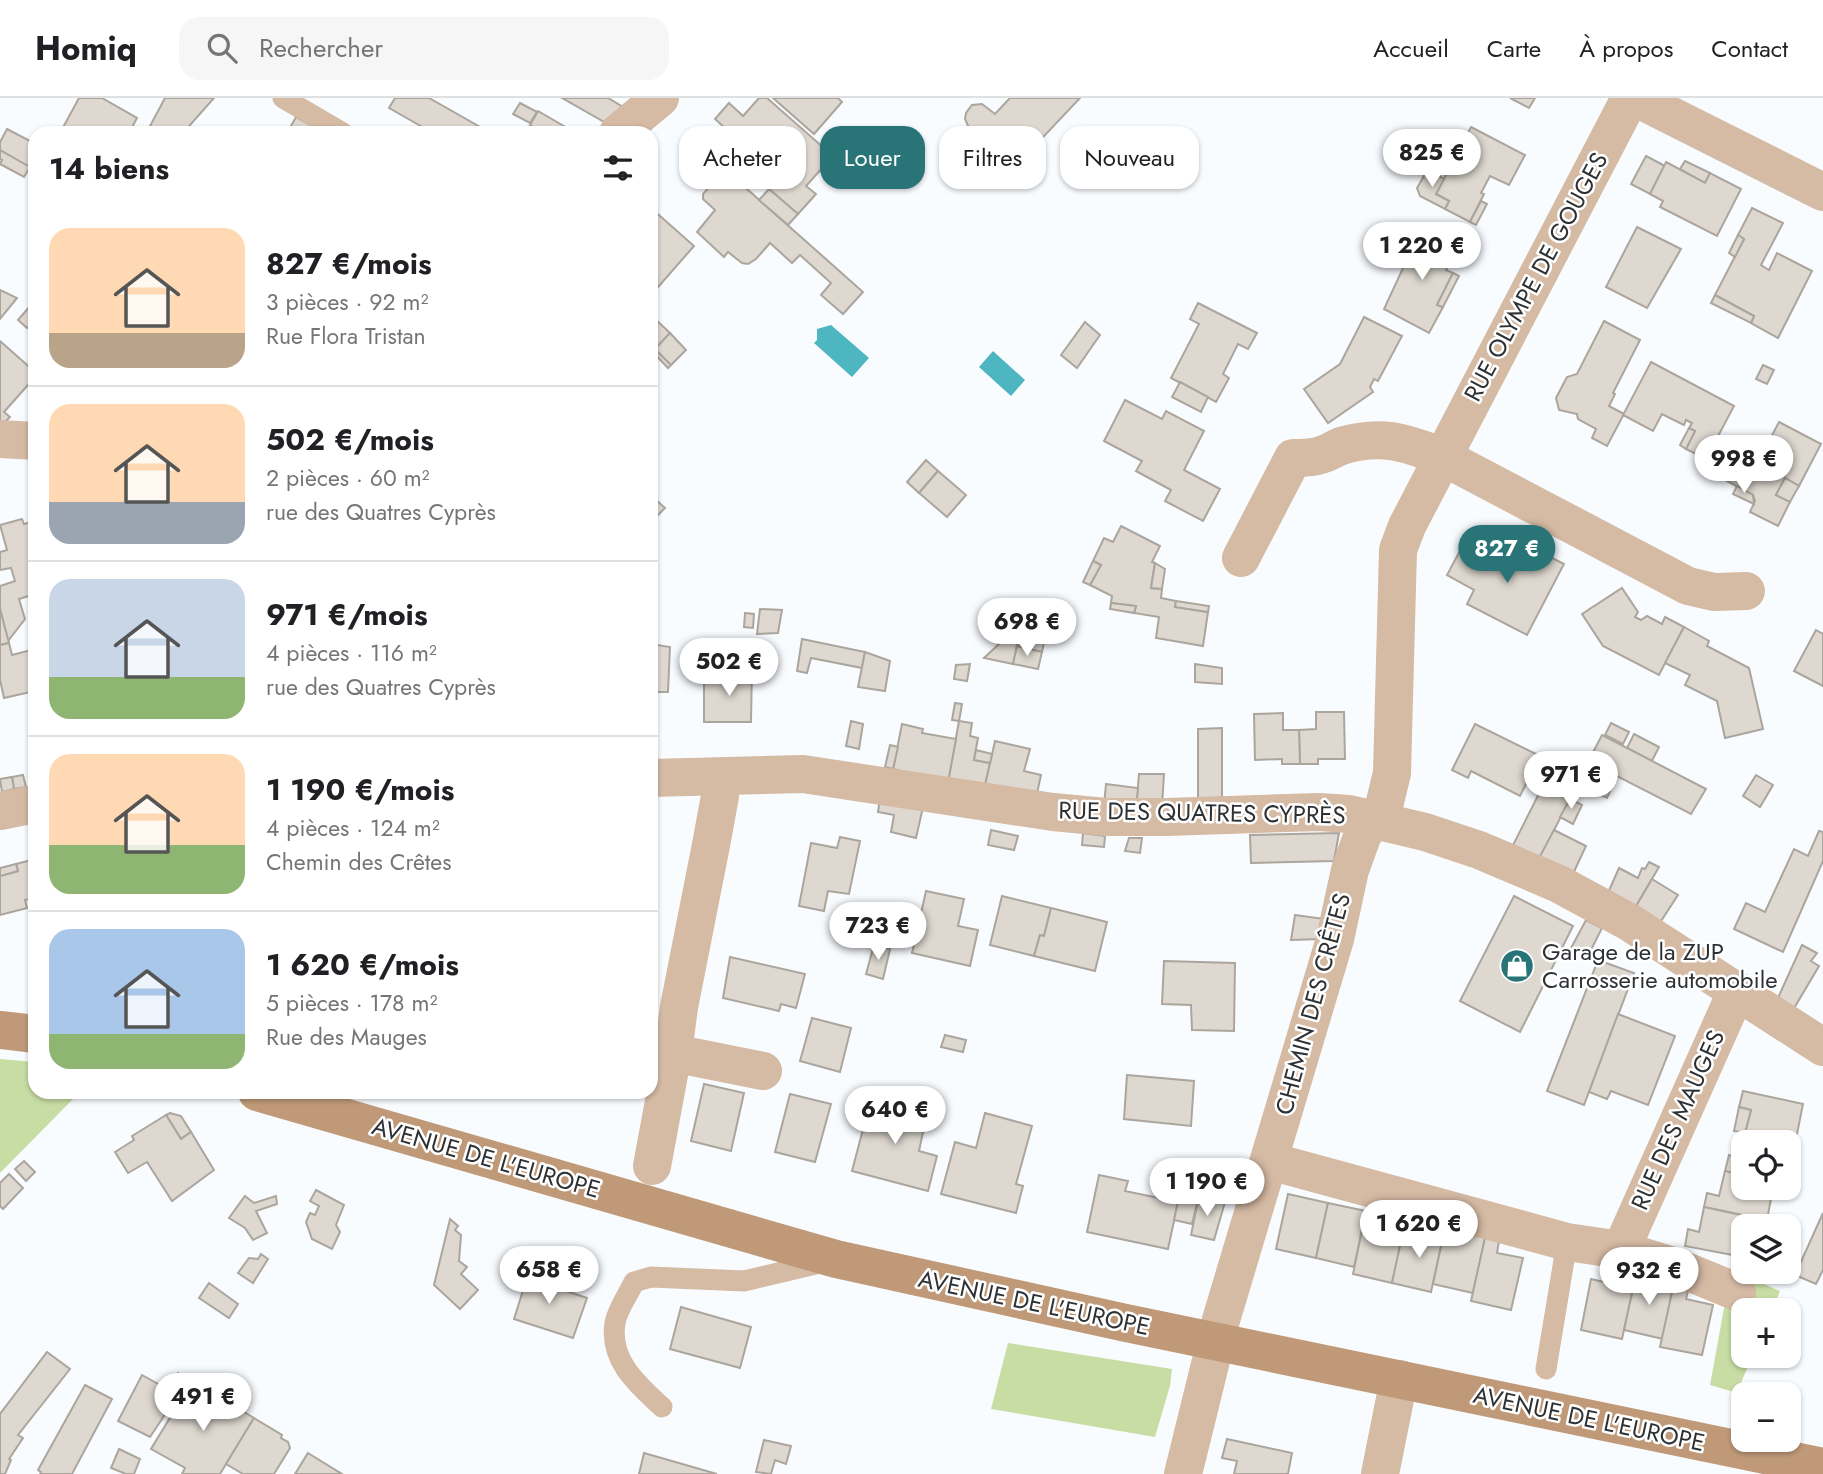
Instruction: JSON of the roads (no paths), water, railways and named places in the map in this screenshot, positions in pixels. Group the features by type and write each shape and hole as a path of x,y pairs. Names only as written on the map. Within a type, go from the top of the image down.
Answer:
{"main road":[{"path":"0,1030 28,1033"},
{"name":"AVENUE DE L'EUROPE","path":"281,1099 836,1259 1216,1342 1823,1467"}],"street":[{"path":"626,126 660,98"},
{"name":"RUE OLYMPE DE GOUGES","path":"1373,820 1384,806 1394,754 1398,550 1407,526 1630,98"},
{"path":"1636,98 1823,192"},
{"path":"0,439 28,441"},
{"path":"1241,558 1293,458 1319,456 1364,440 1387,439 1408,443 1443,457 1688,586 1714,592 1746,591"},
{"name":"RUE DES QUATRES CYPRÈS","path":"658,778 803,775 1053,812 1106,817 1319,812 1349,814 1425,832 1468,846 1559,884 1629,922 1823,1047"},
{"path":"652,1166 679,1007 720,796 719,777"},
{"path":"0,811 28,805"},
{"name":"CHEMIN DES CRÊTES","path":"1183,1474 1216,1342 1335,939 1350,870 1363,834 1373,820"},
{"name":"RUE DES MAUGES","path":"1621,1250 1737,990"},
{"path":"673,1053 763,1070"},
{"path":"1270,1161 1567,1242 1621,1250 1676,1266 1737,1292"},
{"path":"1380,1474 1399,1379"}],"lane":[{"path":"283,98 331,126"},
{"path":"1546,1369 1567,1242"},
{"path":"662,1407 633,1381 615,1349 615,1321 634,1282 651,1277 744,1281 836,1259"}],"water":[{"path":"831,325 869,358 852,377 814,343 817,340 817,329"},
{"path":"993,351 1025,380 1011,396 979,367"}],"place":[{"name":"Garage de la ZUP Carrosserie automobile","path":"1517,966"}]}
